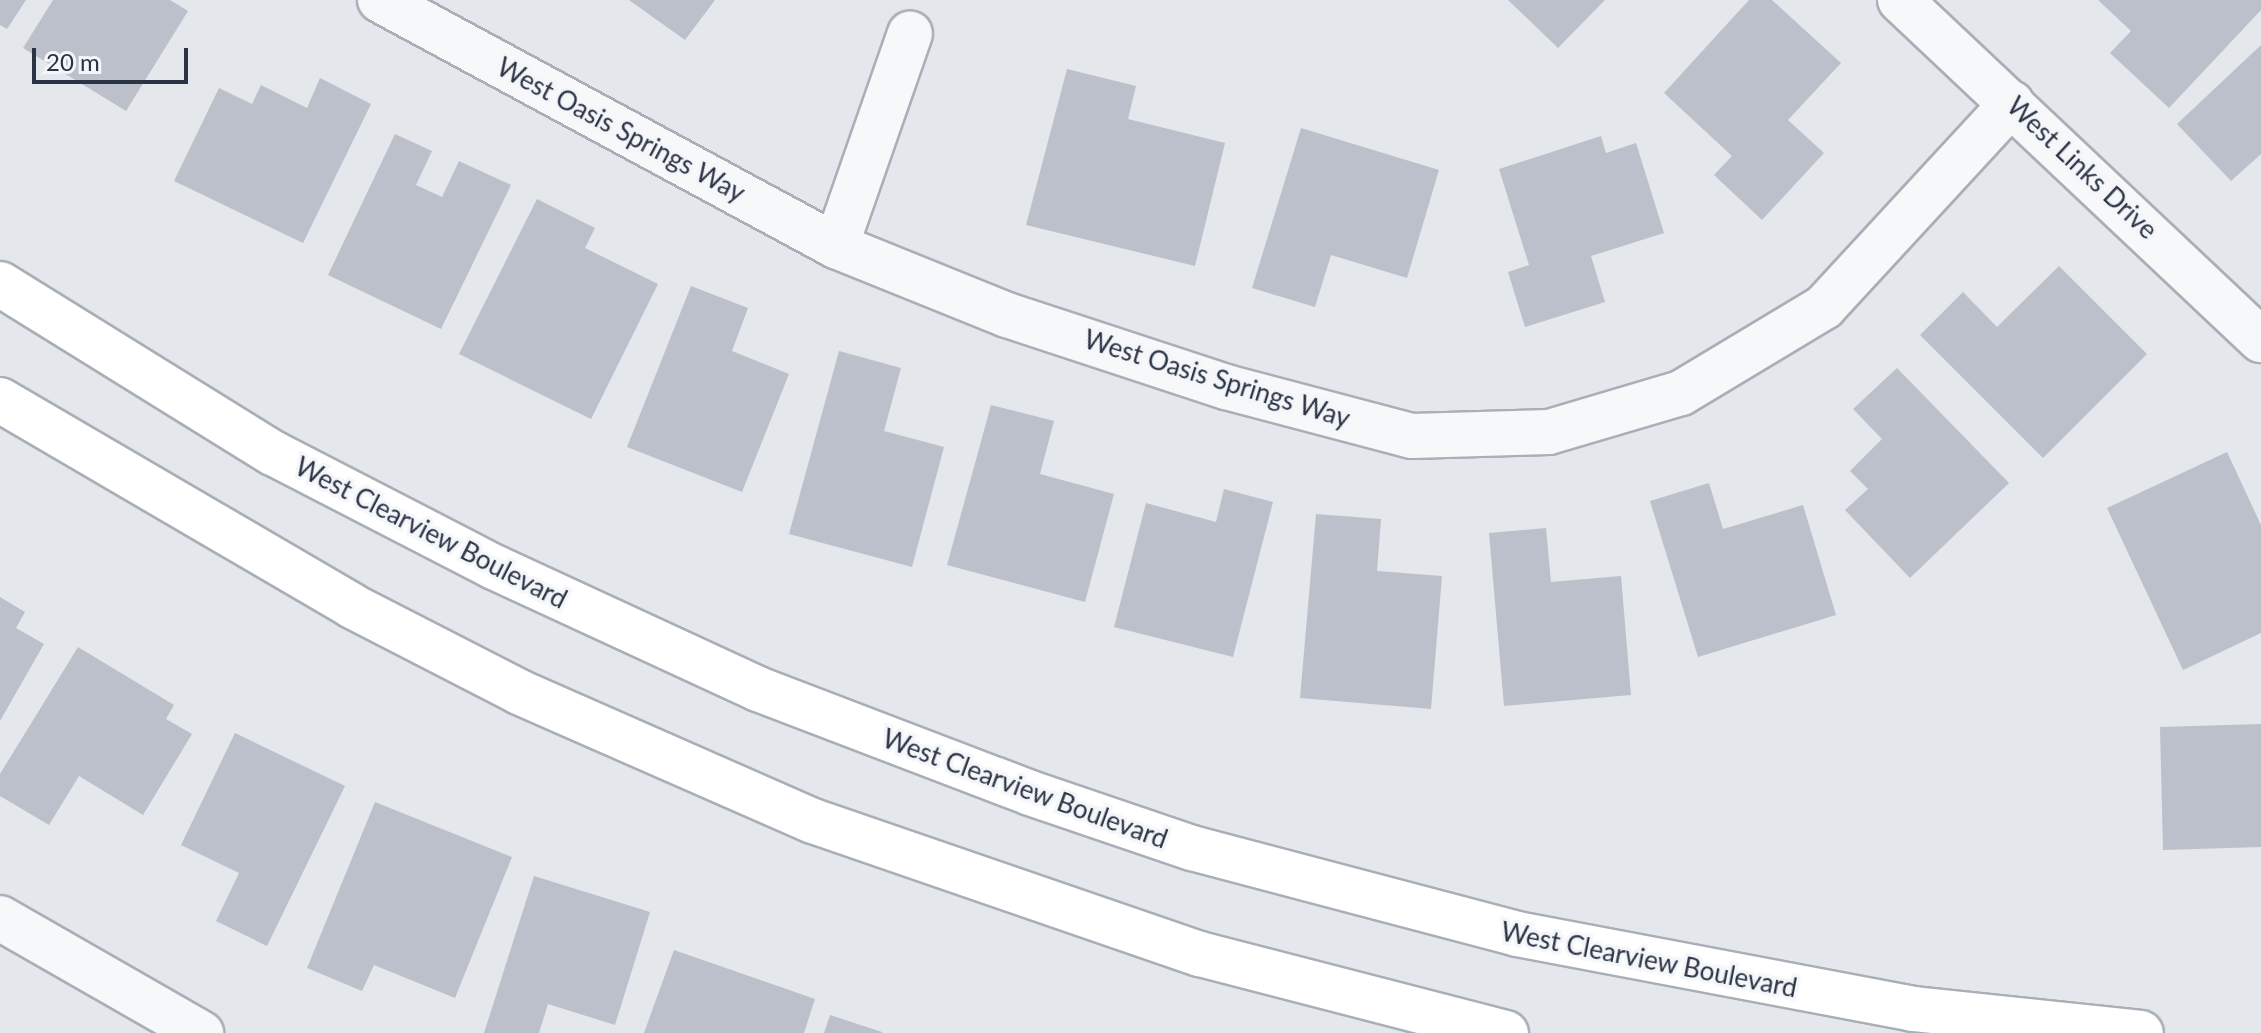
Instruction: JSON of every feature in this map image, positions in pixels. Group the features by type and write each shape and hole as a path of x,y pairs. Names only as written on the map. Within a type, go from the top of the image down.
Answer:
{"street":[{"name":"West Oasis Springs Way","path":"380,0 836,246 1007,315 1226,387 1412,436 1549,432 1681,393 1824,307 2012,103"},
{"name":"West Links Drive","path":"1900,0 2261,340"},
{"path":"836,246 910,33"},
{"name":"West Clearview Boulevard","path":"5,298 273,453 494,567 758,689 1030,793 1192,848 1517,934 1913,1009 2141,1033"},
{"path":"0,400 366,614 519,692 813,821 1200,954 1506,1033"},
{"path":"0,918 201,1033"}],"building":[{"path":"0,0 26,0 7,29 0,25"},
{"path":"53,0 170,0 188,11 126,111 23,48"},
{"path":"629,0 715,0 685,40"},
{"path":"1508,0 1605,0 1558,48"},
{"path":"1749,0 1772,0 1841,63 1788,120 1824,153 1762,220 1714,175 1732,156 1664,93"},
{"path":"2098,0 2261,0 2261,10 2169,108 2110,53 2131,31"},
{"path":"2261,45 2261,154 2231,181 2177,124"},
{"path":"1067,69 1136,86 1128,119 1225,143 1195,266 1026,225"},
{"path":"320,78 371,104 303,243 174,181 219,88 252,104 261,85 307,108"},
{"path":"1301,128 1439,170 1407,278 1331,255 1315,307 1252,288"},
{"path":"395,134 432,151 416,185 442,197 459,161 511,185 441,329 328,275"},
{"path":"1601,136 1606,153 1636,143 1664,233 1591,256 1605,302 1525,327 1508,272 1529,265 1499,169"},
{"path":"537,199 595,228 585,248 658,284 591,419 459,354"},
{"path":"2059,266 2147,354 2043,458 1920,335 1963,292 1997,327"},
{"path":"691,286 748,308 732,351 789,374 742,492 627,447"},
{"path":"839,351 901,368 884,431 944,447 912,567 789,534"},
{"path":"1897,368 2009,483 1910,578 1845,510 1868,489 1850,471 1882,439 1853,409"},
{"path":"991,405 1054,421 1040,474 1114,494 1085,602 947,565"},
{"path":"2227,452 2261,525 2261,633 2183,670 2107,508"},
{"path":"1709,483 1723,529 1803,505 1836,615 1698,657 1650,501"},
{"path":"1224,489 1273,502 1233,657 1114,627 1146,503 1216,522"},
{"path":"1316,514 1381,519 1377,571 1442,576 1431,709 1300,698"},
{"path":"1546,528 1551,582 1621,576 1631,695 1504,706 1489,533"},
{"path":"0,597 25,612 16,628 44,644 0,721"},
{"path":"78,647 174,705 166,719 192,734 143,815 79,776 49,825 0,796 0,774"},
{"path":"2261,724 2261,847 2163,850 2160,727"},
{"path":"235,733 345,786 267,946 216,921 239,873 181,845"},
{"path":"375,802 512,857 455,998 374,965 362,991 307,968"},
{"path":"534,876 650,912 615,1025 548,1004 539,1033 484,1033"},
{"path":"674,950 815,999 804,1033 644,1033"},
{"path":"830,1015 882,1032 882,1033 824,1033"}]}
